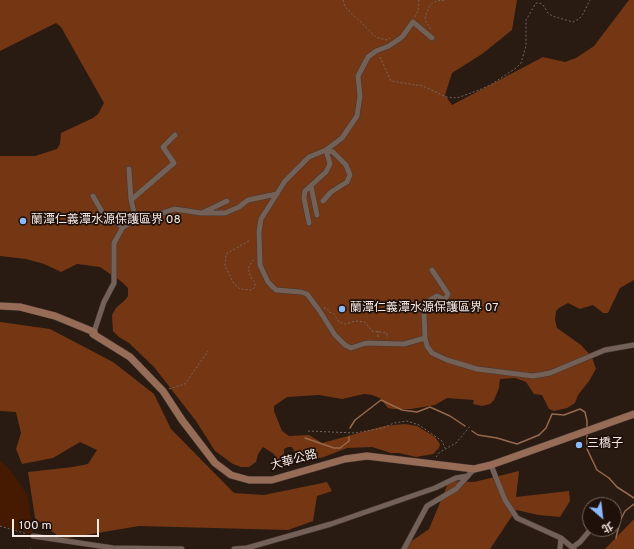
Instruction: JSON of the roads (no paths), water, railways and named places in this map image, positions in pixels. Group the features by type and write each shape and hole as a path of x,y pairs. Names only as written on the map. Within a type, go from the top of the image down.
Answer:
{"main road":[{"name":"大華公路","path":"0,306 20,307 55,316 94,332 93,334 130,357 162,391 215,463 231,475 249,480 272,480 345,458 367,456 474,469 491,465 633,416"}],"street":[{"path":"425,338 404,344 379,342 366,343 351,348 345,345 335,334 307,294 301,292 276,290 268,282 260,265 259,232 261,219 285,181 309,157 326,150 342,138 357,116 360,96 358,76 368,57 402,37 413,22 432,38"},
{"path":"131,200 174,163 163,147 175,135"},
{"path":"309,223 304,198 305,191 326,172 330,164 326,150"},
{"path":"322,202 331,192 348,182 350,175 346,165 333,152 326,150"},
{"path":"129,169 131,200 136,220"},
{"path":"311,186 317,215"},
{"path":"94,332 104,302 114,284 114,243 123,227 136,220 148,218 174,209 201,213 225,213 239,207 248,200 277,194"},
{"path":"93,196 105,216 123,227"},
{"path":"201,213 227,201"},
{"path":"432,270 448,294 445,300 437,296 430,300 424,312 425,338 427,346 432,353 447,360 477,369 533,376 550,373 605,350 634,345"},
{"path":"491,465 505,500 517,518 561,538 574,548 584,537"},
{"path":"404,549 427,506 456,489 474,469"},
{"path":"234,549 246,548 331,524 435,488 456,478 468,476"},
{"path":"33,536 113,548 182,549"},
{"path":"560,549 561,538"}],"waterway":[{"path":"350,428 355,420 381,400 402,410 417,412 430,407 450,416 465,426"},
{"path":"472,431 478,435 497,438 517,444 539,435 546,428 552,414 564,415 580,409 585,412 587,428"},
{"path":"587,433 587,449 597,470 609,478 617,487 634,498"},
{"path":"305,438 334,448 340,448 349,441 349,437"},
{"path":"616,538 620,521 625,511 634,504"}],"place":[{"name":"蘭潭仁義潭水源保護區界 08","path":"23,221"},
{"name":"蘭潭仁義潭水源保護區界 07","path":"342,309"},
{"name":"三橋子","path":"579,445"}]}
